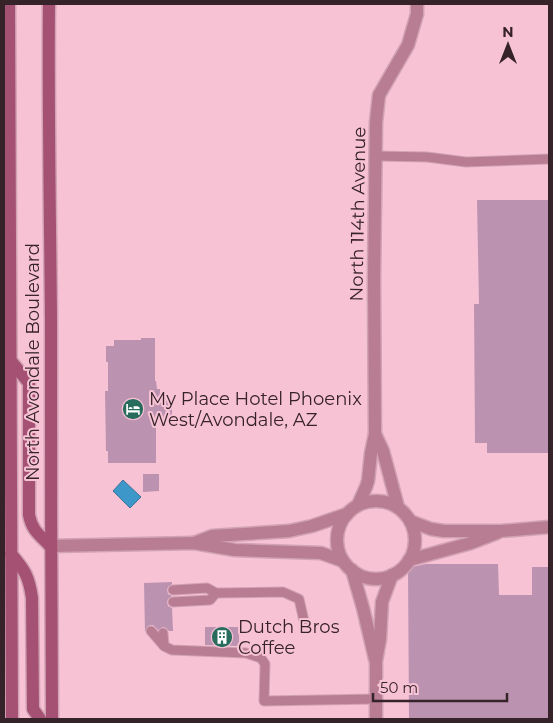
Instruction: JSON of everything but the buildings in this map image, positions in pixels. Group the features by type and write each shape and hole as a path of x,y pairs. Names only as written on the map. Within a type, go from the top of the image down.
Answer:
{"main road":[{"name":"North Avondale Boulevard","path":"9,4 12,719"},
{"name":"North Avondale Boulevard","path":"49,4 52,719"},
{"path":"11,361 29,383 29,515 31,524 50,546"},
{"path":"11,554 22,566 30,586 32,598 33,709 40,719"}],"street":[{"name":"North 114th Avenue","path":"375,434 376,122 379,95 408,45 417,14 417,4"},
{"path":"358,505 368,481 375,434"},
{"path":"375,434 383,451 398,507"},
{"path":"378,501 398,507 410,521 415,534 414,548 409,560 402,569 392,575 382,578 361,576 343,561 339,551 337,541 341,522 358,505 368,502 378,501"},
{"path":"194,543 212,536 298,529 347,514"},
{"path":"410,521 431,529 444,531 501,531 549,527"},
{"path":"409,560 472,543 501,531"},
{"path":"50,546 194,543 235,550 321,554 343,561"},
{"path":"352,570 376,661"},
{"path":"376,719 376,661 380,639 382,602 392,575"}],"lane":[{"path":"375,156 427,157 466,162 549,159"},
{"path":"173,590 207,588 216,594 283,592 299,599 304,621"},
{"path":"173,602 210,600 216,594"},
{"path":"151,631 164,646 172,650 246,653 260,658 265,664 264,701 376,699"},
{"path":"163,632 164,646"}],"water":[{"path":"123,480 141,497 130,508 113,491"}],"place":[{"name":"My Place Hotel Phoenix West/Avondale, AZ","path":"133,409"},
{"name":"Dutch Bros Coffee","path":"222,637"}]}
